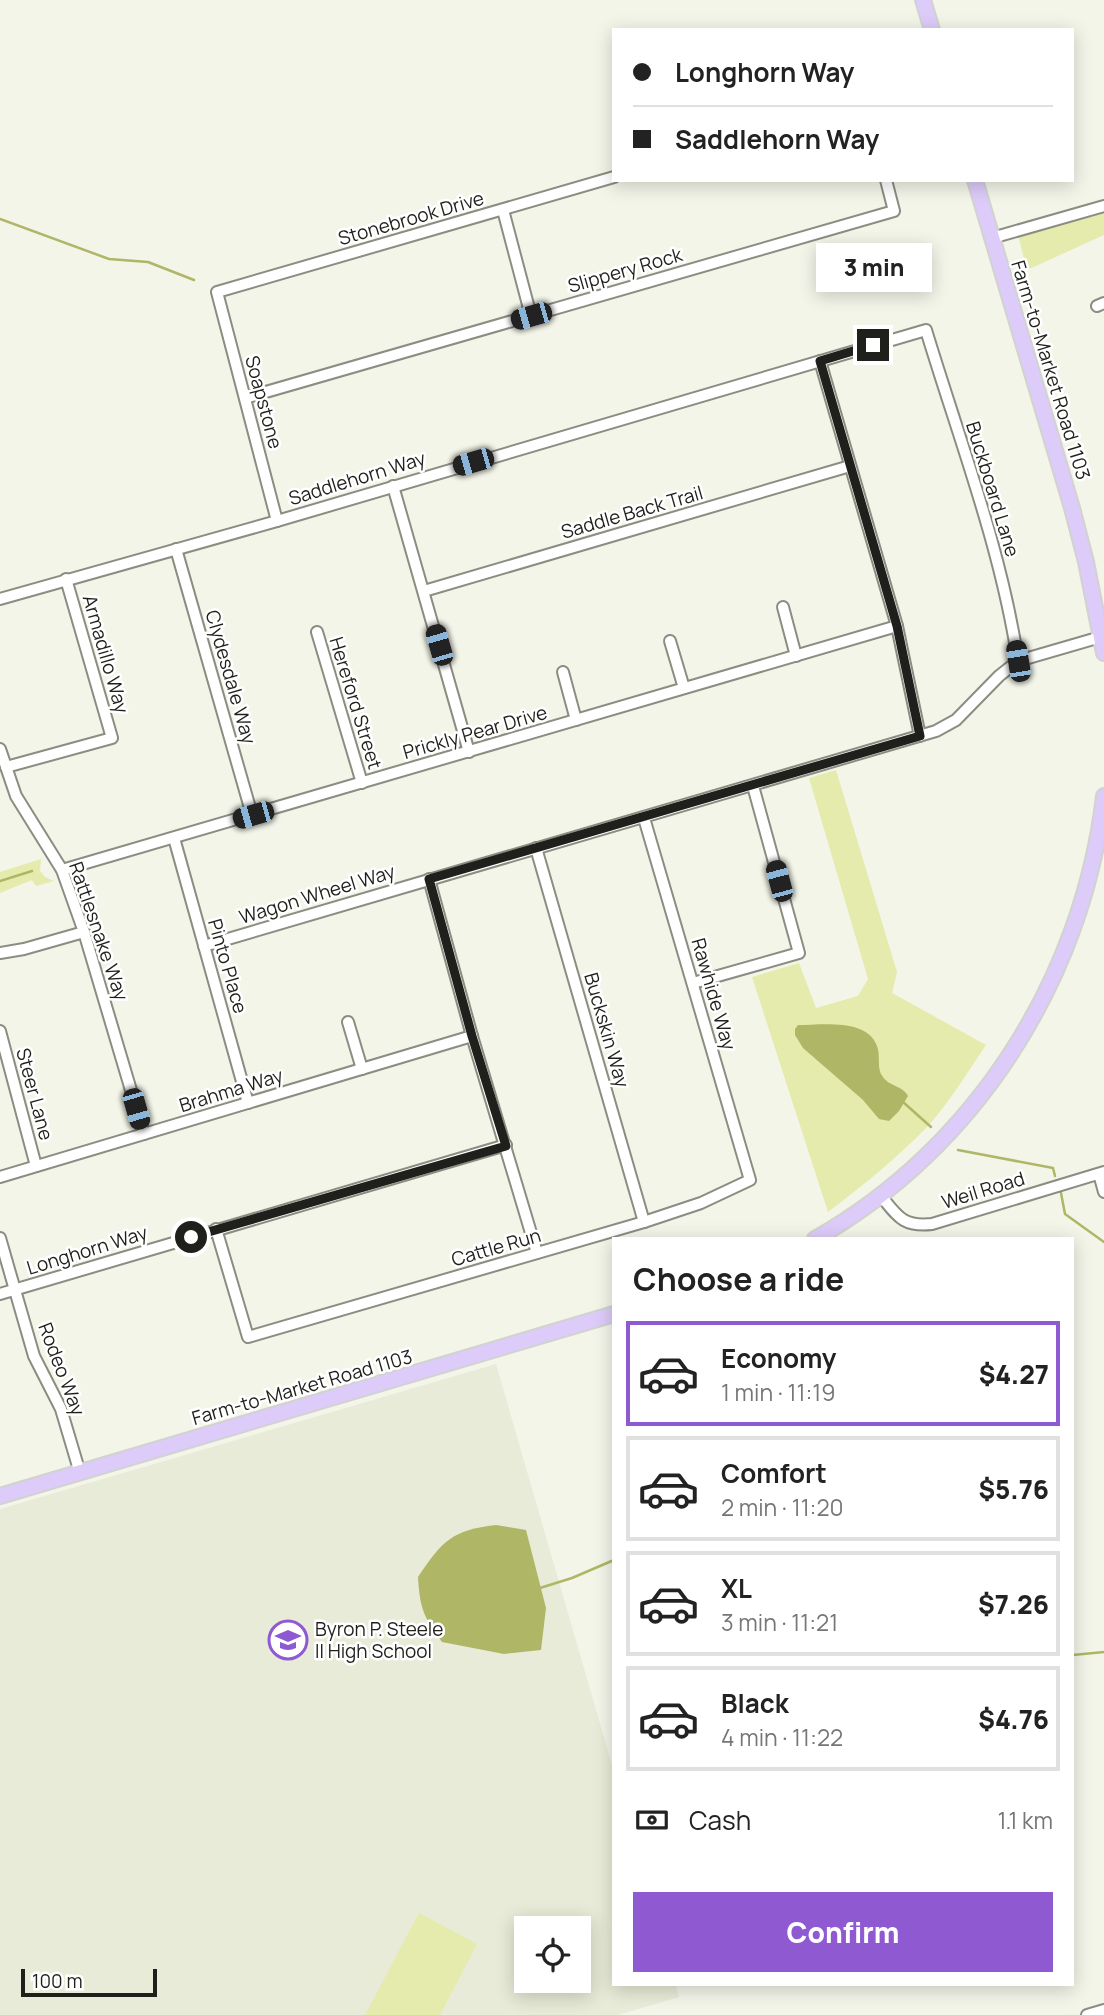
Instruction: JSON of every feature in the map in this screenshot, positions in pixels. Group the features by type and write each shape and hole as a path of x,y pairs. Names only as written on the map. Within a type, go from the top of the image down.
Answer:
{"main road":[{"path":"923,0 931,28"},
{"name":"Farm-to-Market Road 1103","path":"976,182 1072,508 1103,636 1104,653"},
{"path":"819,1237 881,1196 957,1123 999,1073 1021,1041 1048,990 1079,910 1104,804"},
{"name":"Farm-to-Market Road 1103","path":"0,1496 612,1315"}],"street":[{"name":"Stonebrook Drive","path":"217,292 612,178"},
{"name":"Slippery Rock","path":"245,398 894,211 887,182"},
{"path":"992,238 1104,206"},
{"path":"503,210 531,316"},
{"name":"Soapstone","path":"217,292 277,521"},
{"name":"Saddlehorn Way","path":"0,599 277,521 926,330"},
{"name":"Buckboard Lane","path":"926,330 1001,577 1010,610 1018,661"},
{"path":"820,361 897,626 920,736"},
{"name":"Saddle Back Trail","path":"424,591 850,466"},
{"path":"393,485 469,752"},
{"name":"Clydesdale Way","path":"176,550 253,815"},
{"name":"Armadillo Way","path":"6,767 112,738 66,579"},
{"path":"783,607 796,656"},
{"name":"Prickly Pear Drive","path":"62,870 897,626"},
{"name":"Hereford Street","path":"317,632 362,783"},
{"name":"Wagon Wheel Way","path":"204,946 936,731 956,720 999,676 1018,661 1103,636"},
{"path":"670,641 684,688"},
{"path":"563,672 576,720"},
{"name":"Rattlesnake Way","path":"0,749 16,796 62,870 84,932 144,1134"},
{"path":"693,984 799,953 753,786"},
{"name":"Rawhide Way","path":"644,818 750,1180"},
{"name":"Pinto Place","path":"174,838 248,1103"},
{"name":"Buckskin Way","path":"536,848 644,1222"},
{"path":"429,879 472,1036 537,1253"},
{"path":"0,953 84,932"},
{"path":"348,1021 362,1069"},
{"name":"Steer Lane","path":"0,1031 36,1166"},
{"name":"Brahma Way","path":"0,1177 472,1036"},
{"name":"Longhorn Way","path":"0,1294 506,1146"},
{"path":"1102,1173 1104,1192"},
{"name":"Weil Road","path":"881,1196 906,1223 932,1224 1102,1173"},
{"name":"Cattle Run","path":"216,1229 248,1337 644,1222 701,1203 750,1180"},
{"name":"Rodeo Way","path":"0,1238 34,1356 61,1409 80,1473"},
{"path":"1087,2015 1104,2010"}],"shaded area":[{"path":"1104,211 1104,235 1027,270 1018,235"},
{"path":"836,770 897,972 892,993 986,1045 926,1128 903,1151 828,1212 752,977 799,963 816,1008 858,996 868,979 809,778"},
{"path":"41,859 40,871 54,881 36,886 32,880 0,893 0,872"},
{"path":"798,1025 843,1025 864,1031 872,1037 878,1050 881,1074 908,1096 899,1111 889,1121 879,1119 863,1100 803,1048 795,1035"},
{"name":"Byron P. Steele II High School","path":"496,1364 612,1765 612,1986 676,1986 679,1997 618,2015 0,2015 0,1509"},
{"path":"496,1525 526,1530 546,1608 541,1650 504,1654 442,1642 424,1612 418,1577 434,1554 458,1534"},
{"path":"419,1913 477,1944 440,2015 365,2015"}],"waterway":[{"path":"0,219 109,259 148,262 194,280"},
{"path":"0,881 32,871"},
{"path":"903,1102 931,1127"},
{"path":"958,1150 1053,1168 1055,1176"},
{"path":"1061,1193 1065,1214 1104,1242"},
{"path":"540,1588 612,1561"},
{"path":"1074,1655 1104,1652"}],"place":[{"name":"Byron P. Steele II High School","path":"288,1640"}],"route":[{"path":"191,1237 506,1146 472,1036 429,879 920,736 897,626 820,361 873,345"}]}
